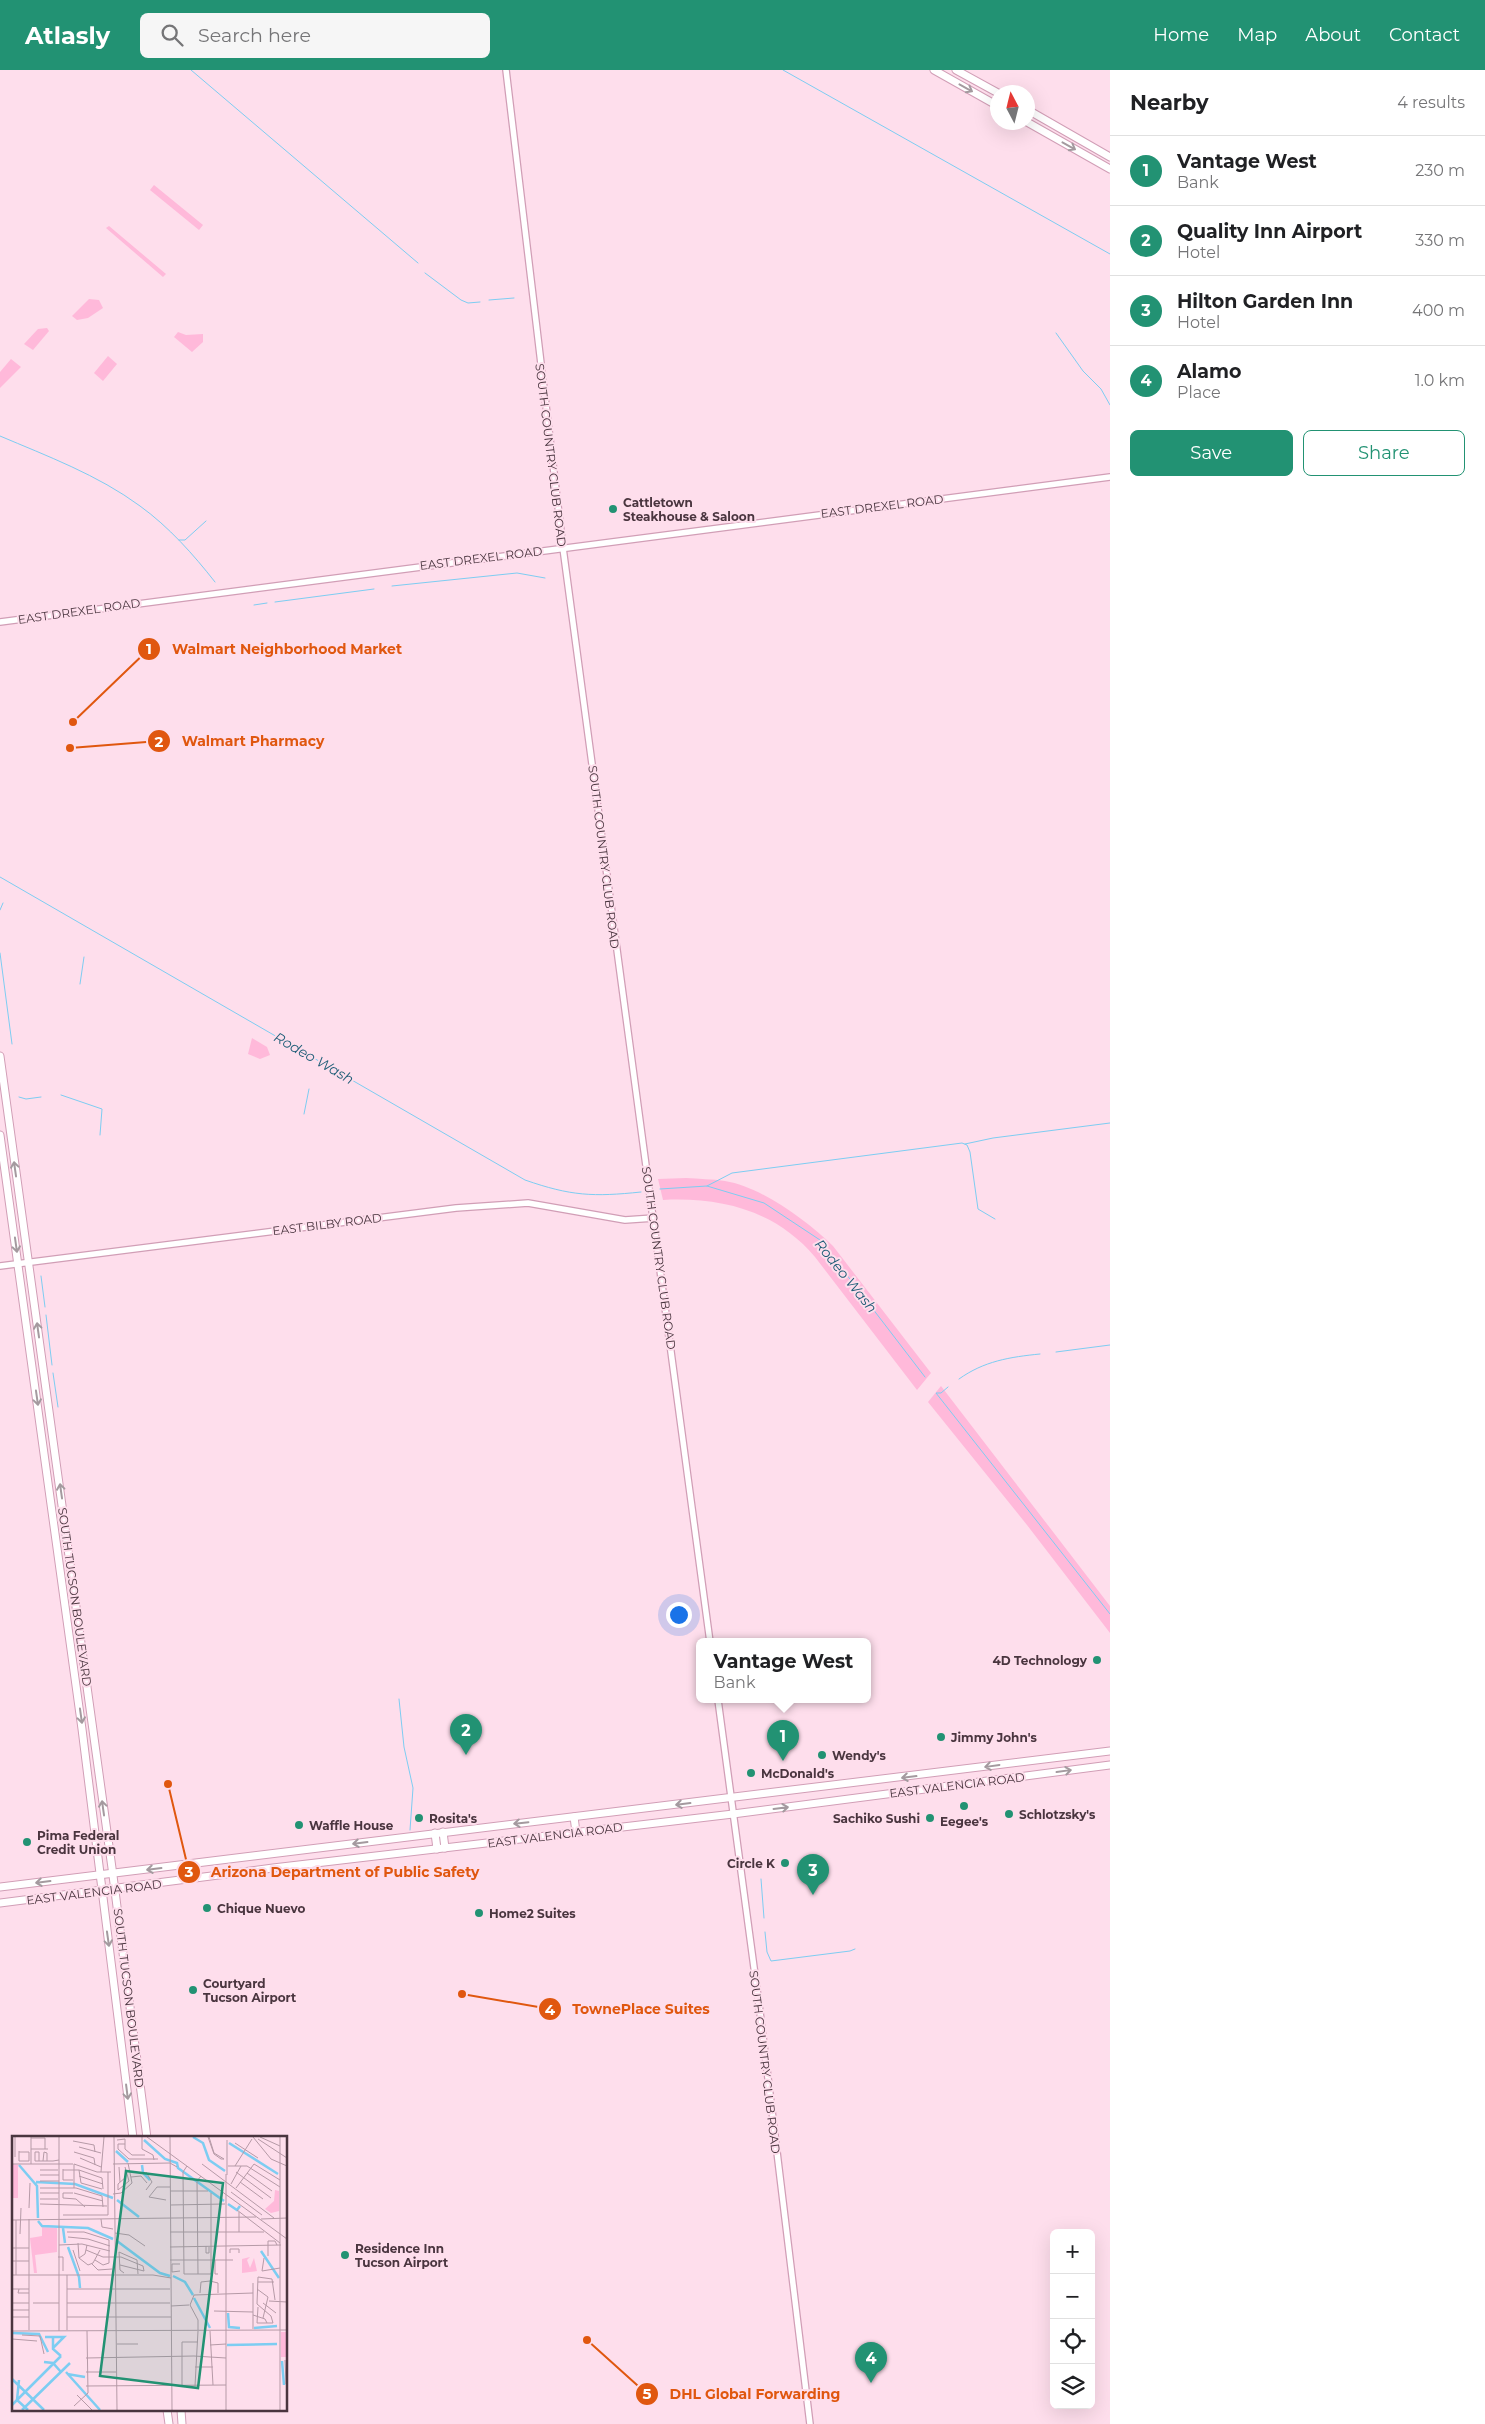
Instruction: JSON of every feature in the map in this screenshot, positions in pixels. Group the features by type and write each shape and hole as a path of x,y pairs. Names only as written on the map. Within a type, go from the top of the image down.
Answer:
{"main road":[{"path":"934,70 990,101"},
{"path":"956,70 988,88 984,98"},
{"path":"1035,114 1110,157"},
{"path":"1035,127 1110,169"},
{"name":"SOUTH TUCSON BOULEVARD","path":"0,1056 113,1874 146,2136"},
{"name":"SOUTH TUCSON BOULEVARD","path":"0,1135 82,1729 133,2136"},
{"name":"EAST VALENCIA ROAD","path":"0,1887 1110,1751"},
{"path":"1036,1761 1038,1774"},
{"name":"EAST VALENCIA ROAD","path":"0,1903 273,1868 733,1814 1110,1765"},
{"path":"574,1817 576,1832"},
{"path":"441,1848 444,1832"},
{"path":"435,1833 441,1848"},
{"path":"272,1854 273,1868"}],"street":[{"name":"SOUTH COUNTRY CLUB ROAD","path":"506,70 563,548 709,1638"},
{"name":"EAST DREXEL ROAD","path":"0,622 1110,477"},
{"name":"EAST BILBY ROAD","path":"0,1266 456,1208 526,1203 625,1220 654,1218"},
{"name":"SOUTH COUNTRY CLUB ROAD","path":"718,1703 760,2012 810,2424"}],"shaded area":[{"path":"154,185 203,225 199,230 150,190"},
{"path":"109,226 166,274 163,277 106,228"},
{"path":"89,299 99,300 103,308 88,318 77,320 72,316"},
{"path":"47,328 49,331 33,350 24,344 38,329"},
{"path":"178,332 186,335 203,334 203,342 192,352 174,337"},
{"path":"108,356 117,364 103,381 94,373"},
{"path":"11,359 21,367 0,388 0,372"},
{"path":"252,1038 267,1047 270,1055 260,1059 248,1054"},
{"path":"686,1178 725,1181 754,1190 783,1206 833,1246 931,1373 917,1390 815,1257 800,1241 783,1228 746,1210 727,1205 706,1201 663,1200 658,1179"},
{"path":"941,1386 1110,1606 1110,1633 1027,1525 928,1402"}],"waterway":[{"path":"191,70 418,263"},
{"path":"783,70 1110,254"},
{"path":"425,273 461,300 468,303 480,302"},
{"path":"489,300 514,298"},
{"path":"1056,333 1083,371 1101,389 1110,405"},
{"path":"0,436 72,467 124,495 151,514 171,532 215,582"},
{"path":"179,540 185,540 206,521"},
{"path":"392,586 517,573 545,578"},
{"path":"275,602 374,589"},
{"path":"254,605 267,603"},
{"name":"Rodeo Wash","path":"0,877 525,1180 582,1194 641,1192"},
{"path":"0,910 3,903"},
{"path":"0,953 12,1044"},
{"path":"80,984 84,957"},
{"path":"304,1114 309,1089"},
{"path":"61,1095 102,1109 100,1135"},
{"path":"19,1097 26,1099 41,1097"},
{"path":"965,1144 993,1138 1110,1123"},
{"path":"707,1186 732,1173 962,1143 967,1145 970,1152 978,1209 995,1219"},
{"name":"Rodeo Wash","path":"660,1189 707,1186 764,1203 820,1240 925,1377"},
{"path":"41,1276 45,1307"},
{"path":"46,1315 52,1365"},
{"name":"Rodeo Wash","path":"1056,1352 1110,1345"},
{"name":"Rodeo Wash","path":"959,1379 988,1364 1040,1354"},
{"path":"53,1373 58,1407"},
{"path":"948,1387 941,1393 936,1393 1110,1614"},
{"path":"399,1699 404,1747 413,1788 410,1830"},
{"path":"761,1879 764,1918"},
{"path":"765,1932 767,1952 771,1961 855,1949"}],"place":[{"name":"Cattletown Steakhouse & Saloon","path":"613,509"},
{"name":"Walmart Neighborhood Market","path":"73,722"},
{"name":"Walmart Pharmacy","path":"70,748"},
{"name":"4D Technology","path":"1097,1660"},
{"name":"Jimmy John's","path":"941,1737"},
{"name":"Quality Inn Airport","path":"466,1755"},
{"name":"Wendy's","path":"822,1755"},
{"name":"Vantage West","path":"783,1761"},
{"name":"McDonald's","path":"751,1773"},
{"name":"Arizona Department of Public Safety","path":"168,1784"},
{"name":"Eegee's","path":"964,1806"},
{"name":"Schlotzsky's","path":"1009,1814"},
{"name":"Rosita's","path":"419,1818"},
{"name":"Sachiko Sushi","path":"930,1818"},
{"name":"Waffle House","path":"299,1825"},
{"name":"Pima Federal Credit Union","path":"27,1842"},
{"name":"Circle K","path":"785,1863"},
{"name":"Hilton Garden Inn","path":"813,1895"},
{"name":"Chique Nuevo","path":"207,1908"},
{"name":"Home2 Suites","path":"479,1913"},
{"name":"Courtyard Tucson Airport","path":"193,1990"},
{"name":"TownePlace Suites","path":"462,1994"},
{"name":"Residence Inn Tucson Airport","path":"345,2255"},
{"name":"DHL Global Forwarding","path":"587,2340"},
{"name":"Alamo","path":"871,2383"}]}
